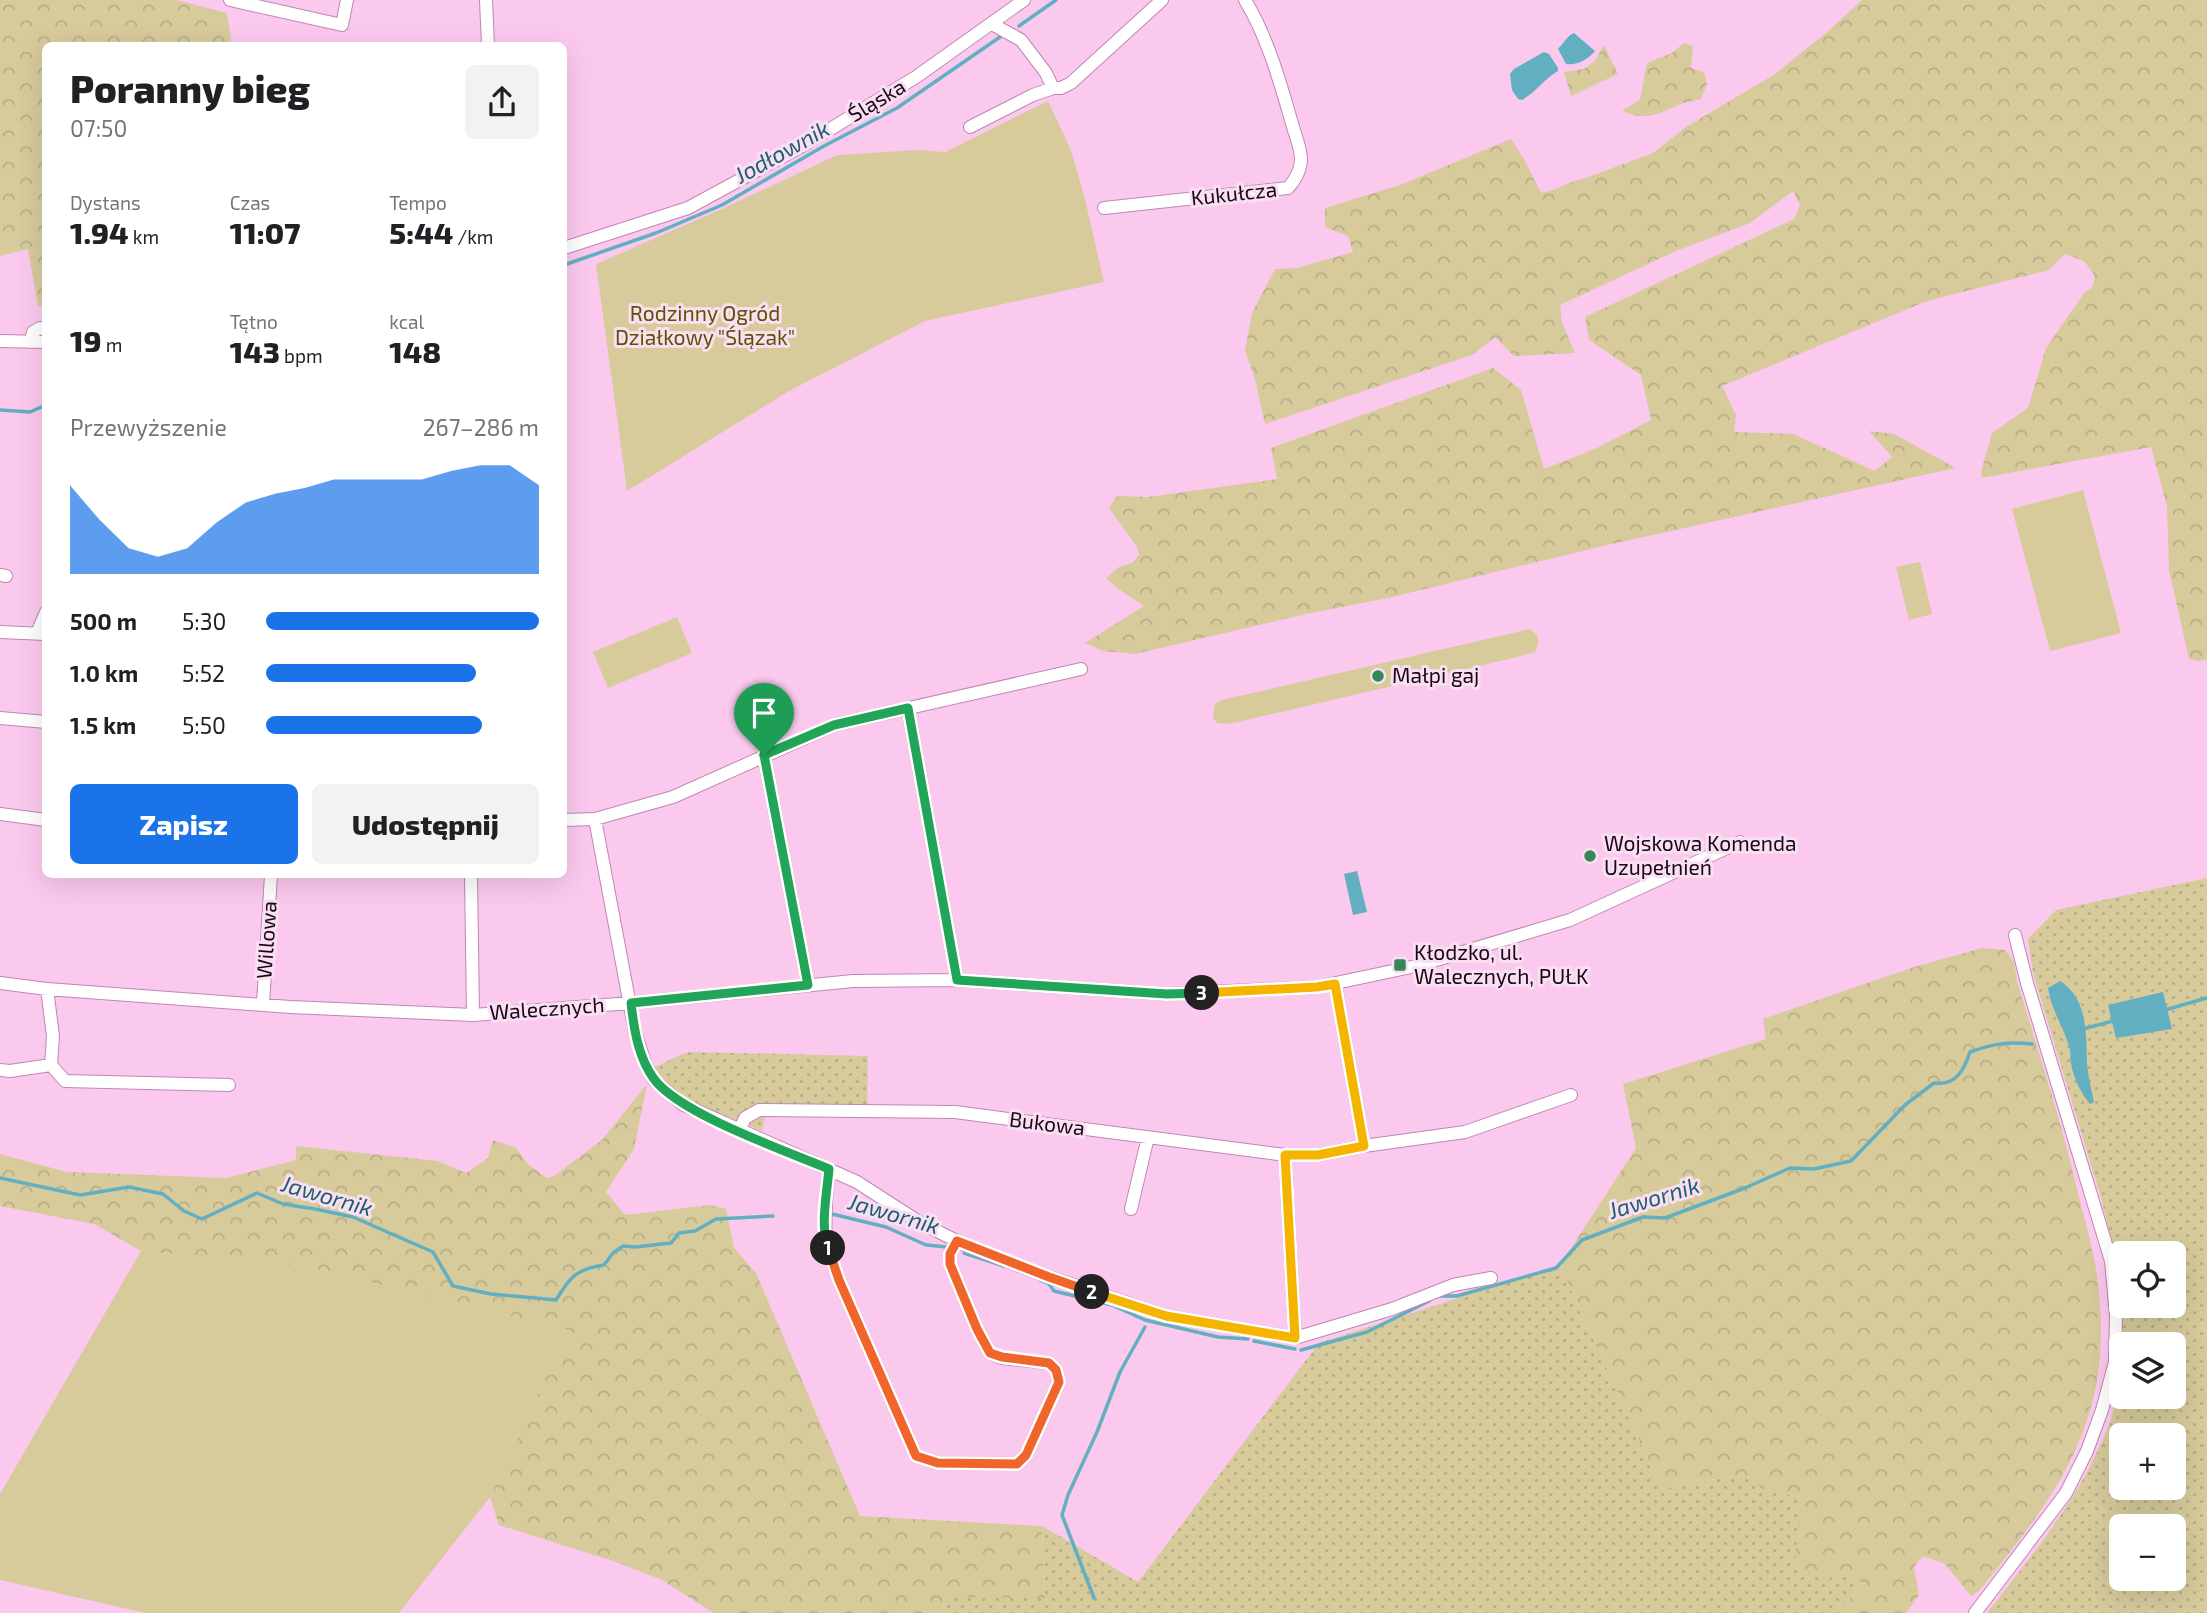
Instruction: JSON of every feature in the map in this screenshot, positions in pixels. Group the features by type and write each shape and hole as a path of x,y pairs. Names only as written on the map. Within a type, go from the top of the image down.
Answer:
{"street":[{"path":"230,0 342,26 348,0"},
{"path":"486,0 488,42"},
{"name":"Śląska","path":"567,247 688,208 804,145 916,77 1024,0"},
{"path":"970,127 1033,95 1071,83 1162,0"},
{"name":"Kukułcza","path":"1104,208 1289,188 1295,181 1301,159 1297,142 1272,63 1253,13 1245,0"},
{"path":"992,24 1021,40 1046,73 1053,88"},
{"path":"31,342 33,332 42,328"},
{"path":"0,341 42,342"},
{"path":"0,632 41,634"},
{"path":"567,820 595,819 673,797 834,725 1081,669"},
{"path":"908,708 957,980"},
{"path":"0,718 42,722"},
{"path":"764,755 808,985"},
{"path":"0,814 42,819"},
{"path":"595,819 635,1032 645,1063 654,1080 682,1104 857,1182 919,1222 957,1241 1049,1277 1166,1316 1295,1338 1392,1309 1453,1285 1491,1278"},
{"name":"Walecznych","path":"0,983 47,989 263,1004 473,1015 631,1003 853,981 957,980 1167,994 1279,989 1335,984 1463,953 1570,920 1740,842"},
{"name":"Willowa","path":"263,1004 271,878"},
{"path":"471,878 473,1015"},
{"path":"1975,1613 2066,1493 2087,1451 2115,1362 2116,1315 2111,1261 2031,997 2015,935"},
{"path":"1335,984 1364,1146"},
{"path":"47,989 53,1036 51,1065 65,1081 229,1085"},
{"path":"0,1070 51,1065"},
{"name":"Bukowa","path":"739,1131 745,1118 759,1110 955,1112 1285,1155 1318,1155 1465,1132 1570,1095"},
{"path":"1131,1209 1148,1137"},
{"path":"1285,1155 1295,1338"},
{"path":"829,1169 825,1241 839,1280 916,1456 938,1463 1017,1464 1026,1455 1059,1382 1056,1370 1049,1363 990,1353 950,1264 950,1254 957,1241"}],"green space":[{"path":"0,0 176,0 227,13 232,42 42,42 42,305 38,306 28,249 0,256"},
{"path":"1862,0 2207,0 2207,659 2189,659 2169,570 2167,506 2151,447 1982,478 1981,472 1992,433 2028,408 2046,348 2085,292 2092,288 2095,276 2084,261 2065,254 2049,270 1927,301 1722,386 1736,415 1734,432 1793,434 1875,471 1892,457 1869,431 1894,434 1956,468 1135,654 1103,651 1085,643 1144,606 1106,578 1119,567 1132,563 1139,555 1137,547 1109,508 1117,496 1148,497 1277,479 1271,448 1493,368 1521,390 1544,469 1597,448 1651,420 1641,375 1589,340 1585,317 1794,219 1800,205 1793,191 1750,223 1676,251 1560,305 1562,323 1575,353 1514,356 1495,337 1472,355 1265,424 1255,379 1245,351 1252,313 1275,269 1297,268 1353,252 1348,236 1325,227 1325,208 1400,185 1511,139 1541,193 1653,153 1686,127 1775,74"},
{"path":"1684,43 1693,46 1691,68 1704,72 1707,84 1701,99 1651,116 1638,116 1622,111 1640,100 1647,63 1672,53"},
{"path":"1604,45 1618,74 1571,96 1564,72 1584,69 1595,61"},
{"name":"Rodzinny Ogród Działkowy \"Ślązak\"","path":"1048,101 1071,150 1104,282 925,321 789,391 627,491 596,264 837,155 917,150 945,152"},
{"path":"2083,490 2121,633 2050,651 2012,509"},
{"path":"1920,562 1932,614 1909,620 1896,567"},
{"path":"677,617 692,653 608,688 593,652"},
{"name":"Małpi gaj","path":"1530,629 1538,636 1535,652 1238,722 1217,723 1213,718 1215,704 1222,700"},
{"path":"2207,878 2207,1613 1987,1613 2072,1498 2109,1424 2109,1500 2186,1500 2186,1423 2110,1423 2113,1409 2186,1409 2186,1332 2123,1332 2122,1318 2186,1318 2186,1241 2111,1241 2101,1198 2033,973 2028,939 2056,910"},
{"path":"1982,948 2005,950 2014,962 2017,981 2094,1255 2099,1291 2101,1343 2094,1395 2082,1436 2058,1484 1979,1591 1971,1596 1945,1564 1923,1556 1914,1567 1919,1595 1906,1613 1842,1613 1842,1609 1862,1583 1848,1571 1826,1579 1794,1567 1802,1497 1762,1489 1745,1474 1661,1489 1560,1265 1636,1148 1623,1084 1766,1039 1763,1019 1914,967"},
{"path":"690,1052 868,1056 867,1116 765,1116 762,1131 683,1098 653,1068"},
{"path":"647,1084 634,1149 606,1192 625,1215 710,1205 726,1209 734,1248 756,1273 860,1516 1042,1526 1045,1598 948,1597 943,1613 714,1613 662,1580 616,1562 499,1525 490,1497 567,1330 307,1267 141,1251 94,1224 0,1206 0,1154 67,1172 226,1178 296,1160 296,1146 438,1161 466,1173 488,1158 493,1140 516,1148 528,1164 547,1178 554,1176 602,1140"},
{"path":"141,1251 307,1267 568,1330 490,1497 399,1613 146,1613 0,1580 0,1494"},
{"path":"1560,1265 1661,1489 1745,1474 1762,1489 1802,1497 1826,1579 1848,1571 1862,1583 1842,1609 1842,1613 943,1613 948,1597 1045,1597 1042,1526 1138,1582 1319,1343"}],"water":[{"path":"1574,33 1595,51 1582,61 1566,64 1558,49"},
{"path":"1544,52 1549,54 1558,71 1527,97 1518,99 1512,90 1510,74"},
{"path":"1357,871 1367,912 1353,915 1344,874"},
{"path":"2060,981 2076,997 2084,1018 2087,1068 2094,1102 2090,1104 2072,1068 2069,1046 2048,988"},
{"path":"2163,992 2172,1029 2116,1038 2108,1005"}],"waterway":[{"name":"Jodłownik","path":"1019,26 1056,0"},
{"name":"Jodłownik","path":"567,264 656,233 722,205 824,146 897,108 1000,37"},
{"name":"Jodłownik","path":"0,410 30,412 42,407"},
{"name":"Jawornik","path":"2165,1010 2207,998"},
{"name":"Jawornik","path":"2083,1029 2113,1021"},
{"name":"Jawornik","path":"1439,1296 1457,1296 1556,1268 1582,1240 1643,1217 1665,1218 1790,1168 1814,1169 1851,1161 1905,1105 1934,1083 1948,1082 1958,1075 1970,1052 2001,1044 2032,1044"},
{"name":"Jawornik","path":"0,1178 80,1195 129,1187 163,1194 184,1211 202,1219 257,1193 283,1204 353,1217 433,1252 453,1286 491,1294 556,1300 575,1275 604,1265 613,1253 623,1246 671,1243 679,1233 695,1231 716,1219 773,1216"},
{"name":"Jawornik","path":"832,1214 886,1227 926,1245 947,1247"},
{"name":"Jawornik","path":"964,1253 1004,1266"},
{"name":"Jawornik","path":"1040,1280 1049,1284 1054,1291 1112,1305 1145,1320 1218,1337 1248,1339"},
{"name":"Jawornik","path":"1301,1350 1367,1332 1429,1301"},
{"path":"1094,1598 1062,1515 1120,1372 1145,1327"},
{"name":"Jawornik","path":"1254,1341 1295,1349"}],"place":[{"name":"Małpi gaj","path":"1378,676"},
{"name":"Wojskowa Komenda Uzupełnień","path":"1590,856"},
{"name":"Kłodzko, ul. Walecznych, PUŁK","path":"1400,965"}],"route":[{"path":"908,708 957,980 1167,994 1335,984 1364,1146 1318,1155 1285,1155 1295,1338 1166,1316 1049,1277 957,1241 950,1254 950,1264 990,1353 1049,1363 1056,1370 1059,1382 1026,1455 1017,1464 938,1463 916,1456 839,1280 825,1241 829,1169 682,1104 654,1080 645,1063 635,1032 631,1003 808,985 764,755 834,725 908,708"}]}
